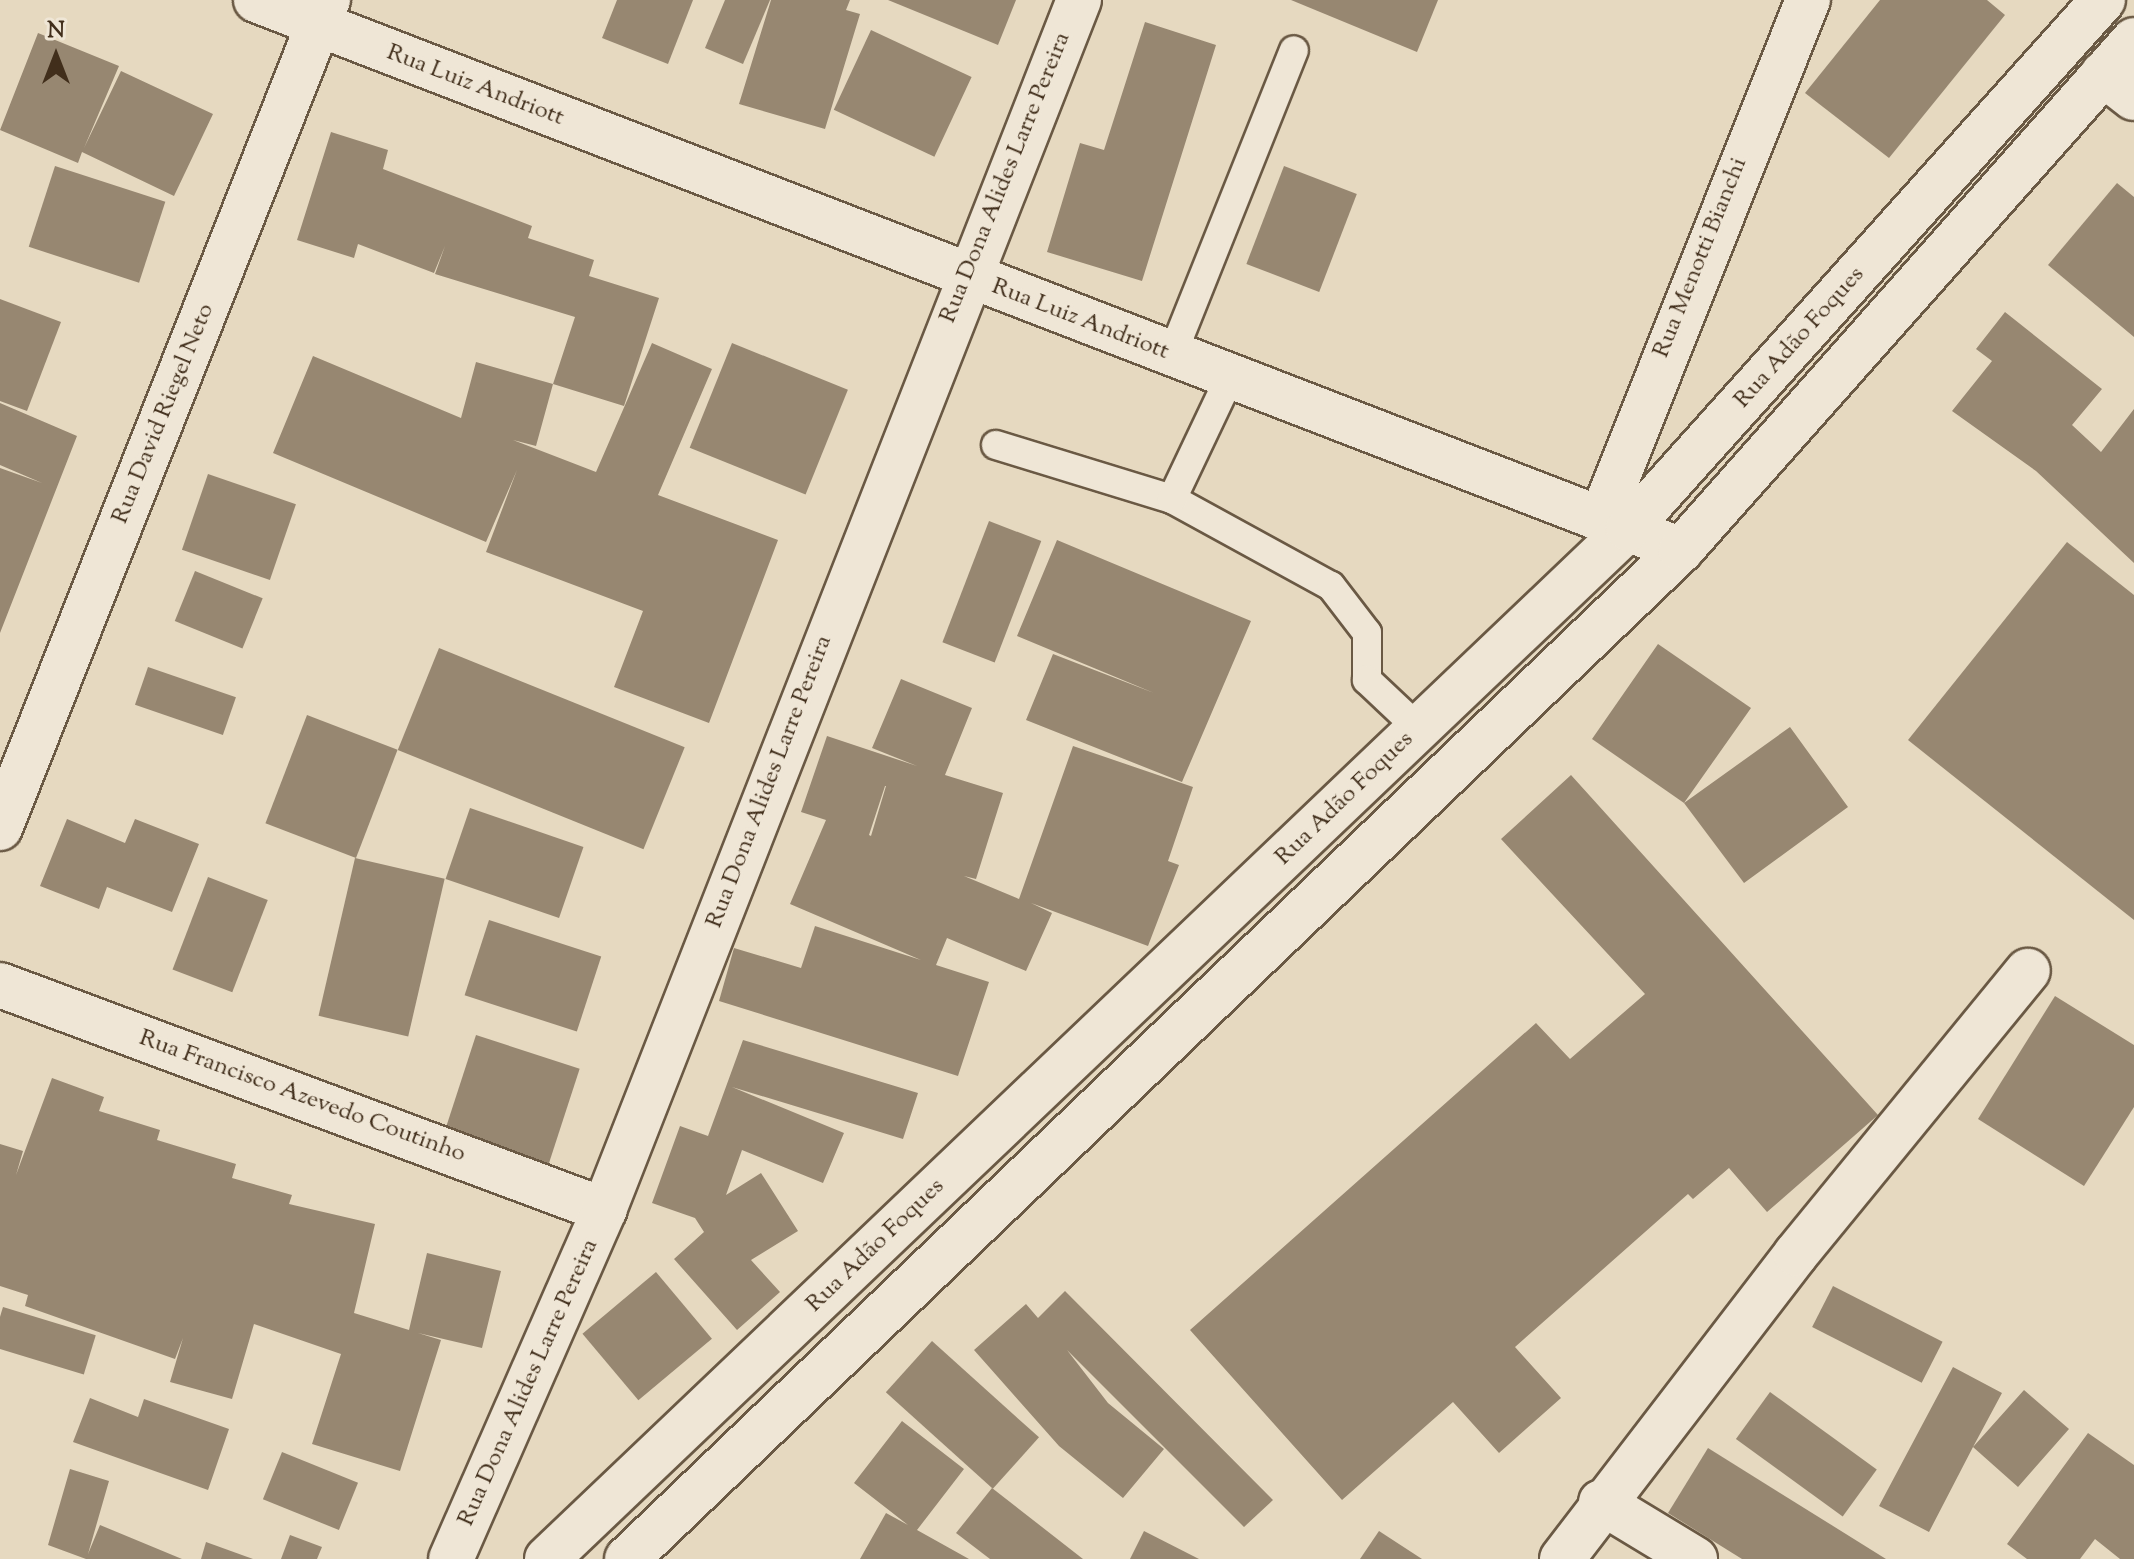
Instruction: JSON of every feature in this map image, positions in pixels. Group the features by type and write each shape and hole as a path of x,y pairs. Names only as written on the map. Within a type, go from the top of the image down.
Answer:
{"street":[{"name":"Rua Luiz Andriott","path":"256,0 323,12 966,276 1681,550"},
{"name":"Rua Dona Alides Larre Pereira","path":"451,1559 604,1210 966,276 1079,0"},
{"name":"Rua Menotti Bianchi","path":"1615,524 1808,0"},
{"name":"Rua Adão Foques","path":"547,1559 1419,729 1615,524 2103,0"},
{"name":"Rua David Riegel Neto","path":"0,828 323,12"},
{"path":"627,1559 1681,550 2118,86 2134,40"},
{"path":"1562,1559 1601,1502 1796,1254 2028,971"},
{"name":"Rua Francisco Azevedo Coutinho","path":"0,985 604,1210"},
{"path":"1601,1502 1695,1559"}],"lane":[{"path":"1172,355 1294,50"},
{"path":"1172,499 1230,377"},
{"path":"996,445 1172,499 1331,586 1367,633 1367,680 1419,729"}],"building":[{"path":"617,0 693,0 668,64 602,38"},
{"path":"725,0 770,0 743,64 705,48"},
{"path":"771,0 850,0 846,10 860,14 825,129 739,104"},
{"path":"888,0 1016,0 998,45"},
{"path":"1291,0 1438,0 1417,52"},
{"path":"1880,0 1987,0 2005,15 1889,158 1805,93"},
{"path":"1145,22 1216,45 1142,281 1047,252 1080,143 1104,150"},
{"path":"871,30 972,77 934,157 834,110"},
{"path":"38,33 119,66 84,148 121,71 213,114 174,196 82,152 78,163 0,130"},
{"path":"331,132 388,150 383,169 532,226 528,238 594,260 589,276 659,298 624,406 553,384 575,317 435,274 445,246 434,273 358,244 354,258 297,240"},
{"path":"55,166 165,202 139,283 29,247"},
{"path":"1284,166 1357,194 1319,292 1246,264"},
{"path":"2117,183 2134,197 2134,337 2048,265"},
{"path":"0,299 61,322 27,411 0,401"},
{"path":"2005,312 2102,389 2072,425 2101,452 2134,409 2134,563 2036,471 1952,411 1992,361 1976,349"},
{"path":"652,343 712,369 658,495 778,540 709,723 614,687 643,611 486,552 517,470 486,542 273,453 313,356 461,418 476,362 553,384 536,446 513,440 596,472"},
{"path":"732,343 848,390 806,495 690,448"},
{"path":"0,403 77,436 0,633 0,468 42,483 0,465"},
{"path":"208,474 296,504 270,580 182,550"},
{"path":"989,521 1041,541 995,662 942,642"},
{"path":"1057,540 1251,621 1182,782 1026,720 1053,654 1154,693 1017,636"},
{"path":"2067,542 2134,595 2134,920 1908,740"},
{"path":"195,571 263,598 242,648 175,621"},
{"path":"1658,644 1751,708 1684,803 1592,739"},
{"path":"439,648 685,747 643,849 398,750"},
{"path":"148,667 236,697 223,735 135,705"},
{"path":"901,679 972,708 945,775 1003,793 976,879 964,876 1019,899 1073,746 1193,787 1168,861 1179,865 1148,946 1031,903 1052,913 1026,971 947,938 936,965 989,982 958,1076 719,1001 734,948 801,968 815,926 921,960 790,904 826,820 801,812 827,736 917,766 872,748","holes":["886,786 871,836 869,835"]},
{"path":"307,715 398,750 356,858 265,823"},
{"path":"1790,727 1848,807 1744,883 1684,803"},
{"path":"1571,775 1878,1115 1767,1212 1729,1168 1693,1199 1688,1194 1515,1347 1561,1398 1499,1453 1453,1402 1342,1500 1190,1330 1536,1023 1570,1059 1645,994 1501,839"},
{"path":"470,808 583,847 559,918 446,879"},
{"path":"67,819 125,843 135,819 199,844 172,912 107,887 99,909 40,886"},
{"path":"355,858 445,879 408,1037 319,1016"},
{"path":"208,877 268,900 232,992 173,969"},
{"path":"489,920 601,956 577,1032 465,995"},
{"path":"2055,996 2134,1045 2134,1107 2084,1186 1978,1119"},
{"path":"476,1035 580,1069 548,1166 444,1132"},
{"path":"743,1040 918,1093 903,1139 732,1087 844,1133 823,1183 742,1150 726,1195 761,1173 798,1231 751,1260 780,1292 737,1330 674,1259 704,1232 695,1218 652,1203 680,1126 708,1136"},
{"path":"52,1078 104,1097 99,1111 160,1130 157,1140 236,1164 232,1178 292,1195 289,1204 375,1224 354,1313 409,1330 427,1253 501,1271 482,1348 418,1333 441,1340 400,1471 312,1444 341,1354 254,1324 232,1399 170,1382 183,1338 175,1359 25,1306 28,1295 0,1286 0,1144 23,1151 16,1175"},
{"path":"656,1272 712,1339 638,1400 582,1334"},
{"path":"1833,1286 1943,1342 1922,1383 1812,1327"},
{"path":"1065,1291 1273,1500 1244,1527 1067,1350 1108,1403 1164,1449 1123,1498 1059,1446 974,1350 1026,1304 1038,1318"},
{"path":"3,1307 96,1335 84,1375 0,1349"},
{"path":"932,1341 1039,1437 993,1489 886,1392"},
{"path":"1953,1367 2002,1393 1929,1532 1879,1506"},
{"path":"2024,1390 2069,1429 2018,1487 1973,1447"},
{"path":"1770,1392 1877,1470 1843,1517 1736,1439"},
{"path":"90,1398 138,1417 144,1399 229,1429 208,1490 73,1442"},
{"path":"902,1421 964,1469 917,1530 969,1559 860,1559 886,1513 908,1525 854,1483"},
{"path":"2088,1433 2134,1465 2134,1559 2120,1559 2095,1539 2080,1559 2027,1559 2007,1544"},
{"path":"1708,1448 1886,1559 1742,1559 1668,1513"},
{"path":"282,1452 358,1483 339,1530 263,1499"},
{"path":"70,1469 109,1481 88,1554 100,1525 182,1559 86,1559 48,1545"},
{"path":"992,1488 1083,1559 990,1559 956,1533"},
{"path":"1144,1531 1199,1559 1130,1559"},
{"path":"1379,1531 1422,1559 1360,1559"},
{"path":"290,1535 322,1547 317,1559 281,1559"},
{"path":"206,1542 253,1559 201,1559"}]}
